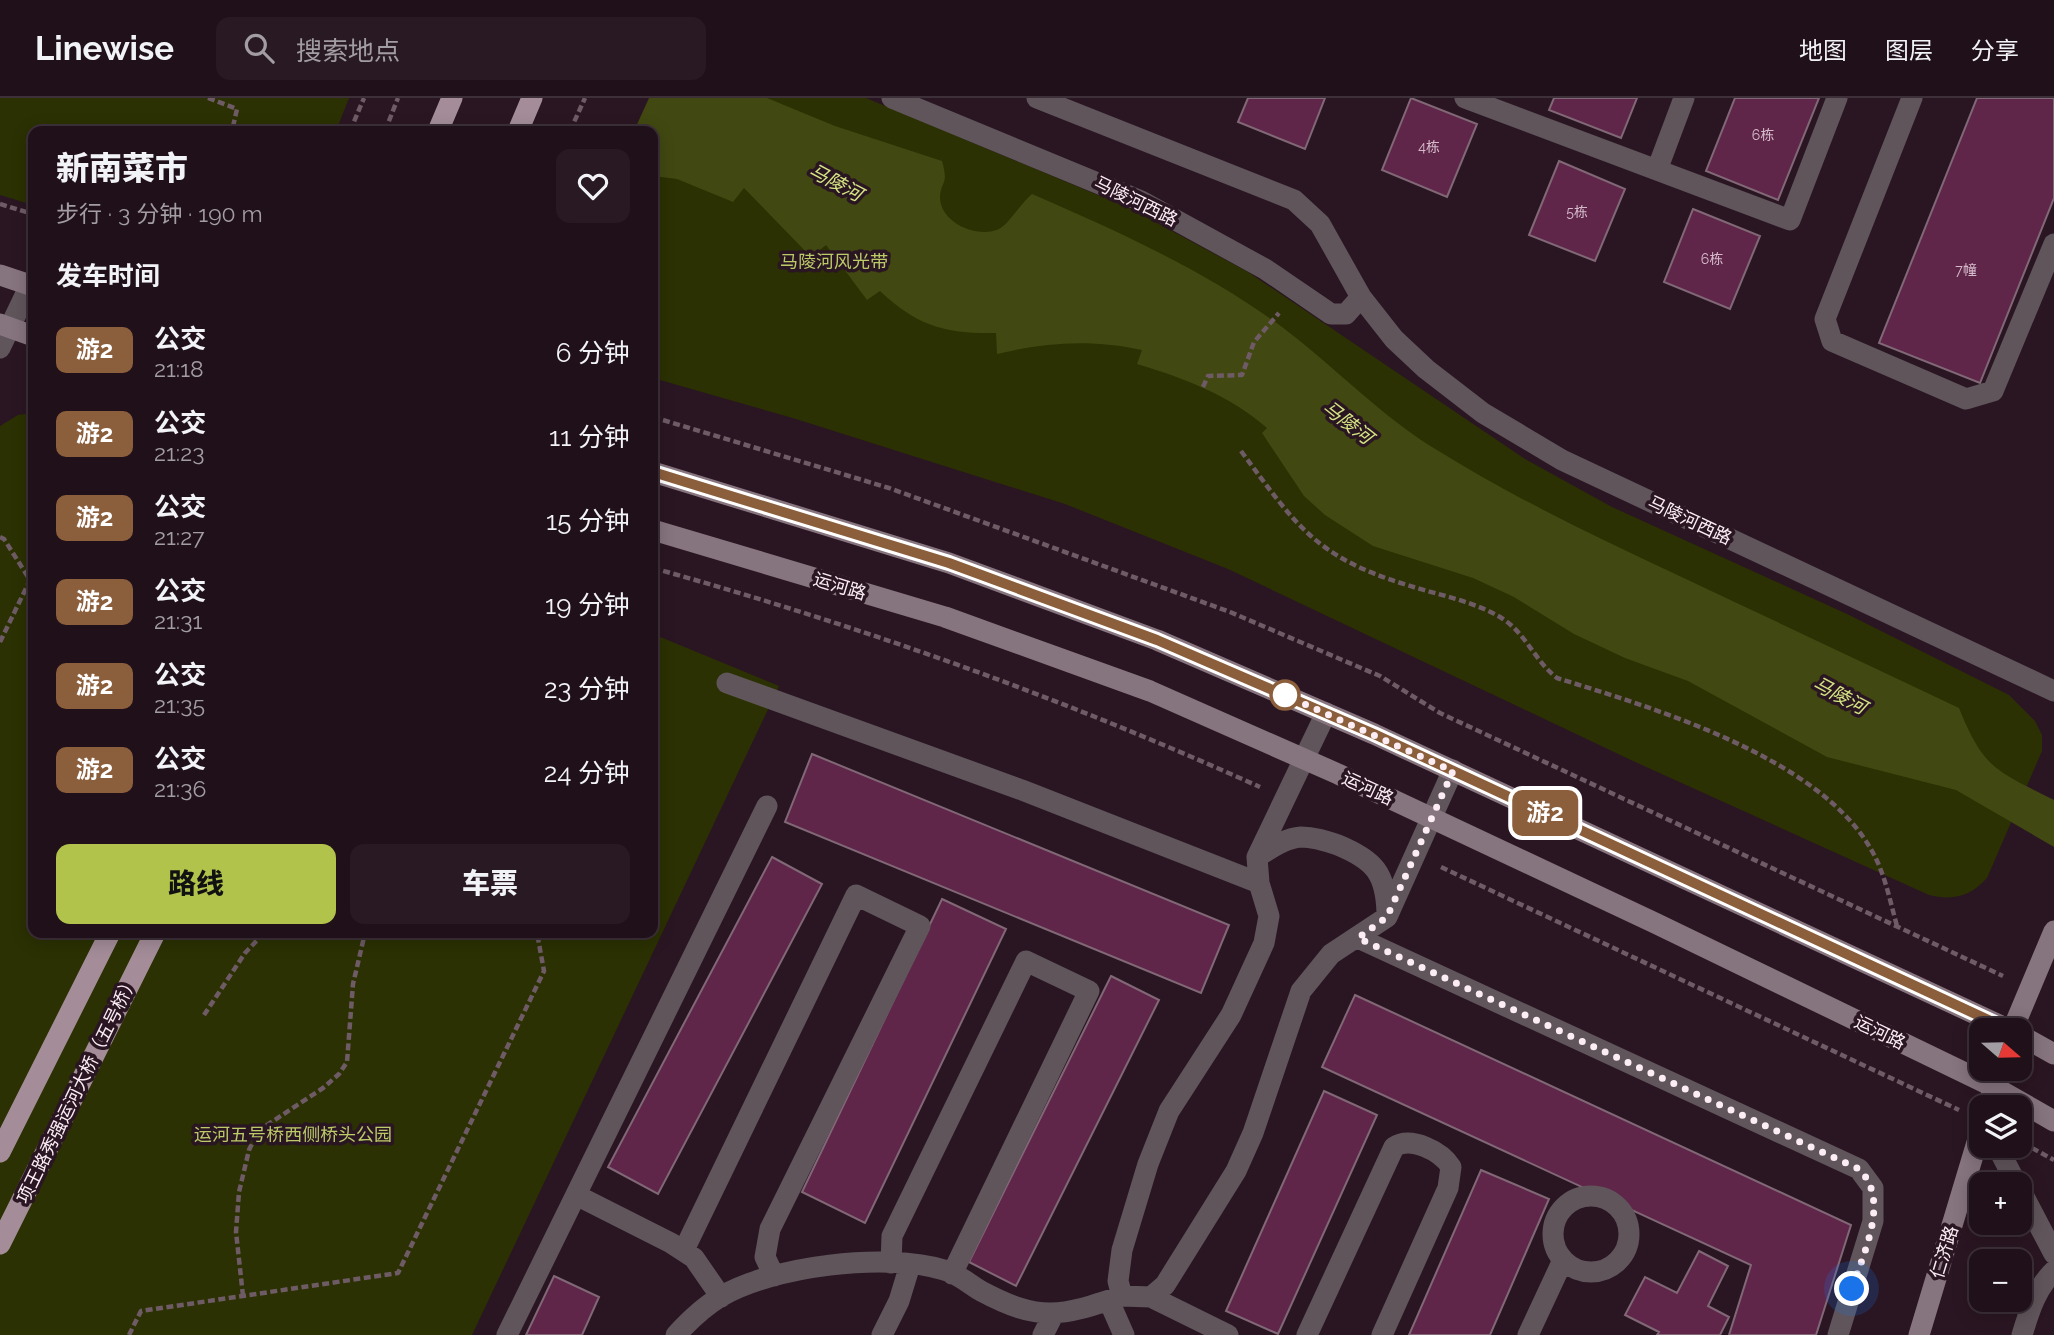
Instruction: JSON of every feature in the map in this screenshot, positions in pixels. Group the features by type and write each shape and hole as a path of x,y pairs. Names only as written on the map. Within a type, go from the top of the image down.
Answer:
{"main road":[{"path":"440,126 452,98"},
{"path":"520,126 532,98"},
{"path":"0,1152 107,938"},
{"name":"项王路秀强运河大桥（五号桥）","path":"0,1244 153,938"}],"street":[{"name":"马陵河西路","path":"892,98 1140,201 1265,269 1331,314 1346,314 1361,297"},
{"name":"马陵河西路","path":"1037,98 1294,201 1325,232 1361,297 1394,339 1426,369 1483,412 1562,460 2054,691"},
{"path":"1465,98 1501,104 1657,170 1790,220 1838,98"},
{"path":"1657,170 1684,98"},
{"path":"1912,98 1825,319 1832,341 1966,399 1993,391 2054,244"},
{"path":"0,275 28,284"},
{"path":"0,348 5,326 28,291"},
{"path":"5,326 28,334"},
{"path":"658,474 949,563 1157,640 1453,771 1984,1018"},
{"name":"运河路","path":"658,531 945,617 1150,691 1969,1065"},
{"path":"727,683 1022,790 1259,883"},
{"path":"1124,1335 1115,1298 1122,1250 1148,1164 1169,1111 1231,1015 1264,943 1269,916 1259,883 1256,857 1326,713"},
{"path":"1151,1297 1165,1285 1236,1171 1253,1133 1301,991 1331,954 1387,917 1453,771"},
{"path":"508,1335 767,806"},
{"path":"1256,857 1281,843 1300,837 1323,839 1355,852 1370,861 1379,873 1386,893 1387,917"},
{"path":"684,1251 856,895 920,926 770,1229 765,1256 774,1276"},
{"path":"2017,1018 2054,931"},
{"path":"1358,938 1859,1169 1872,1188 1873,1221 1838,1335"},
{"path":"882,1335 898,1301 900,1264 892,1236 1026,961 1089,990 952,1274"},
{"path":"2032,1042 2054,1055"},
{"name":"运河路","path":"2002,1082 2054,1121"},
{"path":"1307,1335 1394,1147 1403,1141 1411,1142 1446,1159 1451,1167 1448,1188 1382,1335"},
{"name":"仁济路","path":"1919,1335 1972,1158"},
{"path":"576,1195 694,1258 721,1297"},
{"path":"2032,1213 2054,1254"},
{"path":"1528,1335 1563,1260"},
{"path":"676,1335 721,1297 774,1276 830,1265 900,1264 945,1270 1026,1311 1053,1315 1069,1314 1115,1298 1151,1297 1228,1335"},
{"path":"2022,1335 2045,1279 2054,1271"},
{"path":"1043,1335 1053,1315"}],"path":[{"path":"208,98 237,109 233,126"},
{"path":"352,126 364,98"},
{"path":"386,126 398,98"},
{"path":"572,126 585,98"},
{"path":"0,204 28,212"},
{"path":"1203,387 1208,376 1242,375 1254,342 1272,321"},
{"path":"658,419 889,488 1257,622 1380,676 1440,713 2030,988"},
{"path":"1241,451 1297,525 1345,562 1371,574 1489,611 1516,628 1542,667 1556,678 1672,715 1761,756 1809,785 1853,826 1872,850 1897,926"},
{"path":"0,537 28,576"},
{"path":"0,642 28,590"},
{"path":"204,1015 245,953 259,938"},
{"path":"243,1296 236,1232 239,1192 248,1150 258,1131 323,1088 339,1074 347,1062 353,984 364,938"},
{"path":"130,1335 141,1311 398,1273 544,971 538,938"}],"green space":[{"path":"0,98 349,98 338,126 28,126 28,203 0,195"},
{"name":"马陵河风光带","path":"633,98 866,98 1131,209 1248,272 1525,459 1612,507 1847,614 2009,695 2035,721 2042,735 2042,751 1987,878 1975,889 1961,896 1929,895 1633,761 1228,569 1065,504 796,419 658,379 658,126 621,126"},
{"name":"运河五号桥西侧桥头公园","path":"28,414 28,938 658,938 658,636 779,686 472,1335 0,1335 0,426 18,415"}],"water":[{"name":"马陵河","path":"401,98 767,98 835,126 942,161 945,179 940,197 942,206 953,221 971,230 990,232 999,229 1032,194 1098,223 1164,255 1257,309 1305,345 1397,423 1498,486 1624,550 1959,708 1976,744 1994,766 2054,800 2054,847 1956,790 1827,757 1688,681 1625,658 1574,634 1514,597 1473,578 1373,546 1325,515 1304,496 1262,433 1267,428 1222,397 1172,375 1137,364 1142,350 1105,344 1069,343 997,354 996,333 962,332 933,326 907,312 880,291 867,300 826,245 811,257 744,188 733,202 677,179 658,177 658,126 464,126"}],"pier":[{"path":"397,98 649,98 636,126 456,126"}],"building":[{"path":"1248,98 1325,98 1305,149 1238,122"},
{"path":"1411,98 1477,124 1447,197 1382,170"},
{"path":"1554,98 1637,98 1621,138 1549,110"},
{"path":"1735,98 1819,98 1778,200 1706,171"},
{"path":"1977,98 2054,98 2054,198 1980,383 1879,343"},
{"path":"1559,161 1625,189 1595,261 1529,235"},
{"path":"1693,209 1760,236 1730,309 1664,282"},
{"path":"812,754 1229,925 1201,993 785,822"},
{"path":"772,857 822,884 658,1194 608,1167"},
{"path":"942,899 1006,929 865,1223 802,1192"},
{"path":"1111,976 1159,1000 1016,1286 969,1262"},
{"path":"1355,995 1851,1225 1816,1335 1729,1335 1751,1265 1322,1067"},
{"path":"1324,1091 1377,1115 1278,1334 1226,1311"},
{"path":"1481,1170 1549,1199 1490,1335 1409,1335"},
{"path":"1699,1251 1728,1266 1708,1306 1729,1317 1720,1335 1657,1335 1659,1332 1625,1315 1645,1277 1677,1293"},
{"path":"554,1276 599,1297 582,1335 526,1335"}],"bus line":[{"name":"游2","path":"658,474 949,563 1157,640 1374,734 1984,1018"}],"route":[{"path":"1285,695 1278,692 1453,771 1387,917 1358,938 1859,1169 1872,1188 1873,1221 1852,1289"}]}
